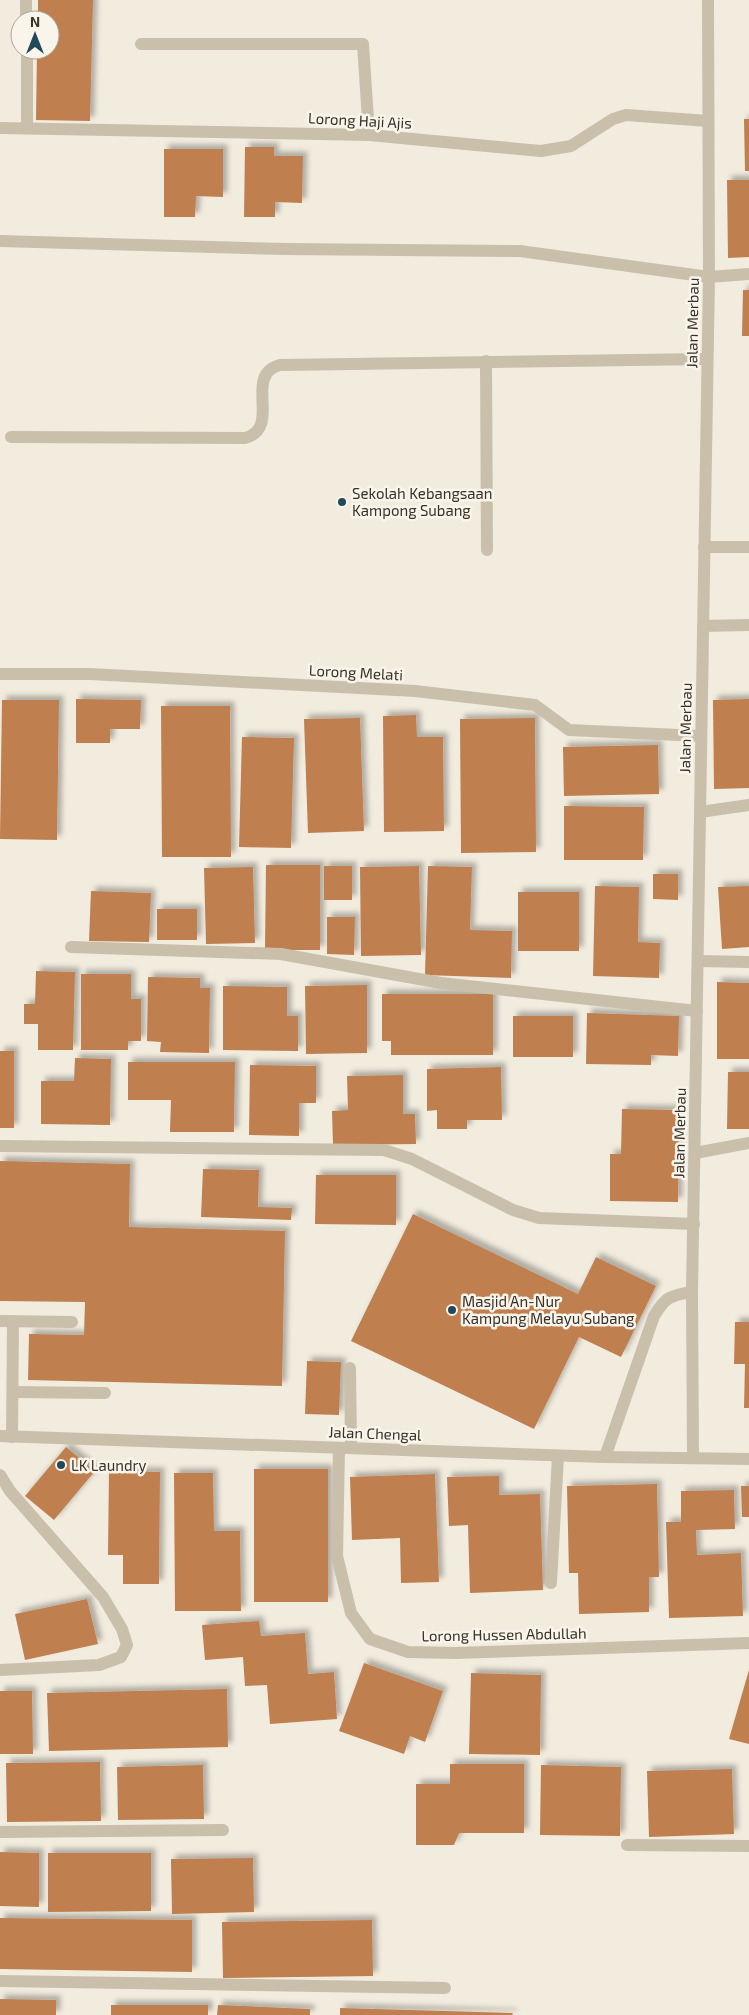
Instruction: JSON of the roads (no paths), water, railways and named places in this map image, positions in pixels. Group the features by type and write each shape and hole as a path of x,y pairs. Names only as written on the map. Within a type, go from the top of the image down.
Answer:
{"street":[{"name":"Jalan Merbau","path":"693,1457 692,1292 709,276 708,0"},
{"path":"141,44 363,44 369,135"},
{"path":"27,60 27,128"},
{"name":"Lorong Haji Ajis","path":"0,128 369,135 541,151 571,146 613,119 626,115 708,121"},
{"path":"0,241 284,248 520,251 709,276 749,274"},
{"path":"11,437 245,438 254,436 260,429 263,420 262,382 264,374 271,367 280,365 707,359"},
{"path":"486,361 487,550"},
{"path":"704,547 749,546"},
{"path":"703,626 749,625"},
{"name":"Lorong Melati","path":"0,674 90,674 415,691 535,705 569,730 701,736"},
{"path":"700,812 749,806"},
{"path":"71,947 281,954 440,983 697,1011"},
{"path":"698,961 749,962"},
{"path":"695,1153 749,1143"},
{"path":"0,1146 384,1150 412,1160 514,1210 539,1218 694,1224"},
{"path":"605,1457 654,1316 663,1301 670,1296 692,1292"},
{"path":"6,1436 12,1392 6,1321 72,1322"},
{"name":"Lorong Hussen Abdullah","path":"350,1368 338,1556 351,1613 370,1639 408,1652 455,1654 749,1643"},
{"path":"12,1392 105,1393"},
{"name":"Jalan Chengal","path":"6,1436 558,1456 749,1458"},
{"path":"552,1583 558,1456"},
{"path":"0,1476 10,1491 103,1597 122,1629 127,1645 121,1657 99,1665 0,1670"},
{"path":"0,1832 223,1830"},
{"path":"627,1845 749,1846"},
{"path":"0,1981 445,1988"}],"place":[{"name":"Sekolah Kebangsaan Kampong Subang","path":"342,502"},
{"name":"Masjid An-Nur Kampung Melayu Subang","path":"452,1310"},
{"name":"LK Laundry","path":"61,1465"}]}
